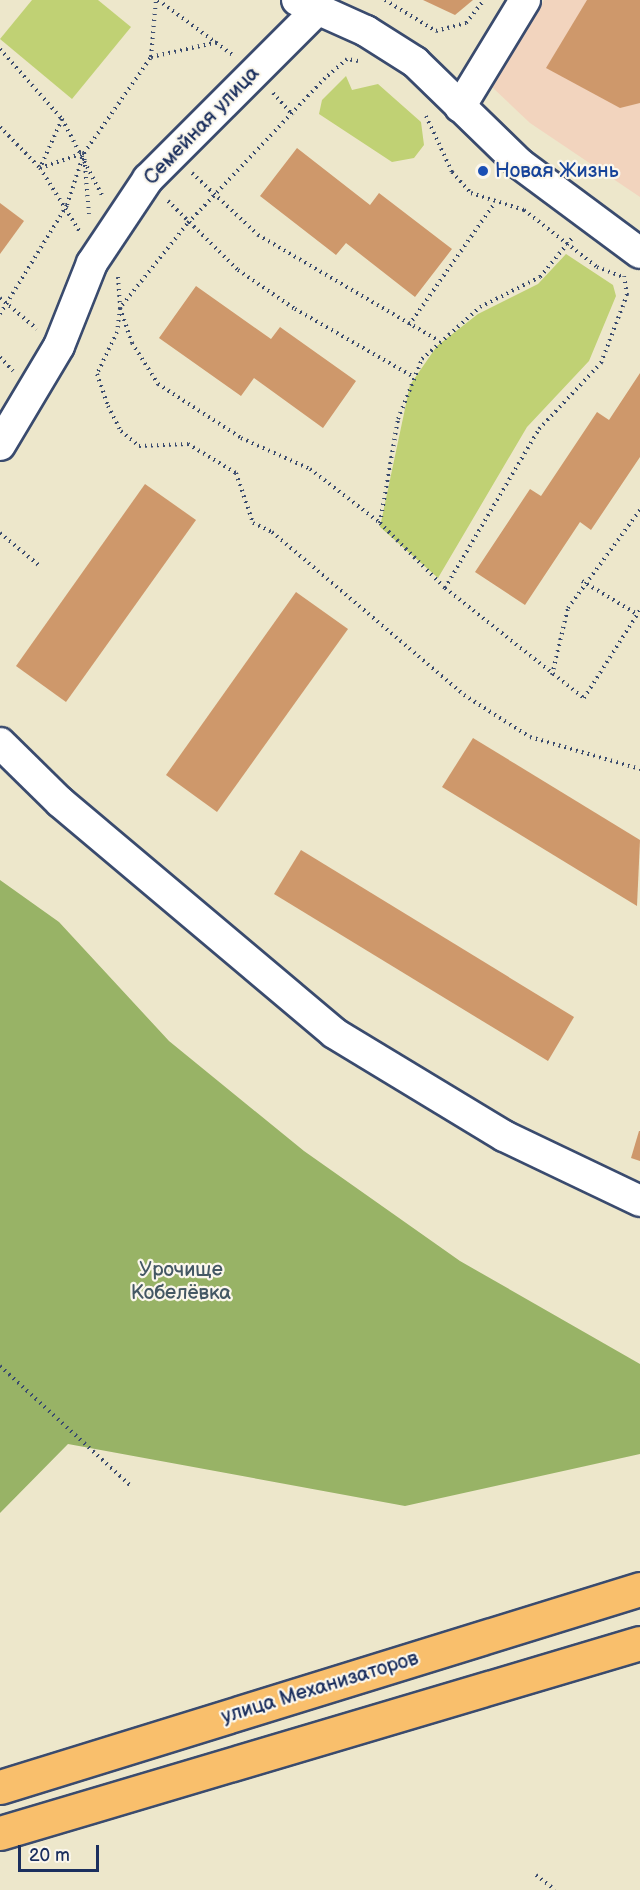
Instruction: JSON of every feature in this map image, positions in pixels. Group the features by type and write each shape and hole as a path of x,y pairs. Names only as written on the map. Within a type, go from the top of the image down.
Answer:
{"main road":[{"name":"улица Механизаторов","path":"0,1787 640,1589"},
{"path":"0,1833 640,1643"}],"street":[{"path":"460,107 525,0"},
{"path":"308,4 415,62 460,107 586,216 632,269"},
{"name":"Семейная улица","path":"0,445 105,268 102,223 254,73 308,4"},
{"path":"0,743 60,802 334,1033 504,1136 640,1202"}],"path":[{"path":"0,314 67,205 84,153 151,57 157,0 219,42 254,73 292,115"},
{"path":"385,0 436,31 466,23 484,0"},
{"path":"151,57 219,42"},
{"path":"0,49 62,119 84,153 102,223"},
{"path":"363,61 346,59 188,224 120,309 117,332 98,374 121,431 139,446 188,444 236,473 253,523 272,532 464,695 530,737 640,769"},
{"path":"422,109 452,172 471,194 494,204 524,210 567,246 597,267 632,269 627,295 600,363 539,429 446,588"},
{"path":"40,168 62,119"},
{"path":"0,127 40,168 67,205 105,268 132,343 158,384 241,438 310,469 380,523 446,588 552,675 584,698 639,612 582,581"},
{"path":"174,152 213,197 310,268 438,340"},
{"path":"40,168 84,153"},
{"path":"84,153 102,223"},
{"path":"148,178 188,224 238,270 295,309 412,375"},
{"path":"409,325 494,204"},
{"path":"380,523 412,375 438,340 480,307 540,277 567,246 586,216"},
{"path":"0,298 59,346"},
{"path":"552,675 568,608 582,581 640,510"},
{"path":"0,533 41,567"},
{"path":"0,1366 130,1485"},
{"path":"536,1875 555,1890"}],"shaded area":[{"path":"544,0 640,0 640,197 530,123 492,87"}],"green space":[{"path":"32,0 98,0 131,27 72,99 0,39"},
{"path":"346,76 352,90 378,84 421,122 424,145 414,158 392,162 319,114 322,100"},
{"path":"566,254 613,285 616,296 589,361 527,427 438,578 380,527 410,385 437,346 478,314 538,284"},
{"name":"Урочище Кобелёвка","path":"0,880 59,922 169,1041 304,1151 460,1261 640,1364 640,1454 405,1506 68,1444 0,1513"}],"building":[{"path":"423,0 473,0 455,15"},
{"path":"587,0 640,0 640,103 620,108 546,68"},
{"path":"297,148 370,205 379,193 452,249 415,297 346,243 336,255 260,196"},
{"path":"0,203 24,221 0,254"},
{"path":"196,286 271,339 280,327 356,381 323,428 254,378 241,396 159,338"},
{"path":"640,373 640,457 591,530 580,522 525,605 475,572 530,489 541,496 597,412 609,420"},
{"path":"145,484 196,520 66,702 16,666"},
{"path":"296,592 348,629 217,812 166,775"},
{"path":"473,738 640,840 637,906 442,787"},
{"path":"301,850 574,1017 548,1061 274,894"},
{"path":"640,1131 640,1161 631,1158"}],"place":[{"name":"Новая Жизнь","path":"483,171"}]}
